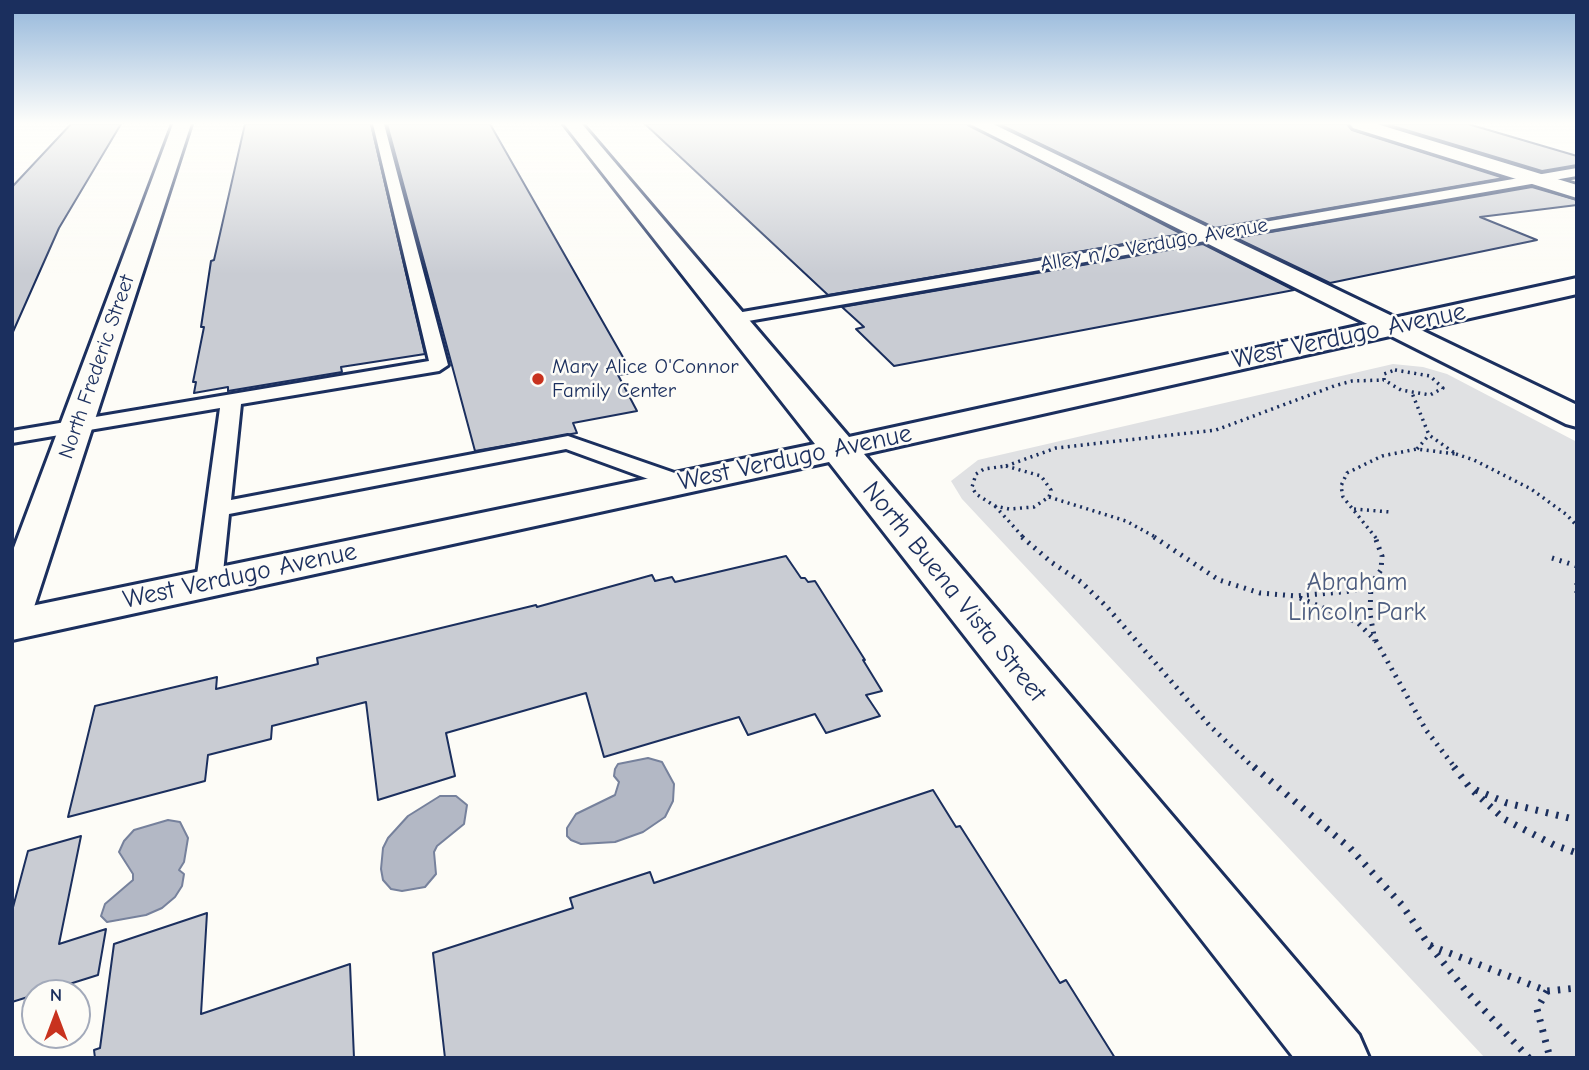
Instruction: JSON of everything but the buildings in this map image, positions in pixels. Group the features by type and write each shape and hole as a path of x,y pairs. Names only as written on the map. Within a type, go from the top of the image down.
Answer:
{"main road":[{"name":"North Frederic Street","path":"12,610 164,174"},
{"name":"North Buena Vista Street","path":"613,174 1336,1058"},
{"path":"1082,174 1577,417"},
{"path":"1520,174 1577,192"},
{"name":"West Verdugo Avenue","path":"12,625 837,450 1577,286"}],"lane":[{"path":"12,437 439,365 391,174"},
{"name":"Alley n/o Verdugo Avenue","path":"731,319 937,285 1207,234 1566,174"},
{"path":"209,582 231,400"},
{"path":"218,509 568,442 681,483"}],"path":[{"path":"1384,380 1384,374 1388,371 1413,371 1437,380 1443,388 1430,395 1392,387 1384,380 1352,381 1216,430 1056,448 1006,466 984,469 972,480 976,494 995,506 1026,541 1081,582 1107,607 1209,725 1263,776 1350,848 1402,905 1429,945 1467,992 1529,1058"},
{"path":"1412,393 1429,435 1456,454"},
{"path":"1417,449 1429,435"},
{"path":"1049,497 1104,512 1146,531 1219,579 1260,593 1296,596 1353,591 1371,584 1381,570 1382,556 1376,538 1343,497 1341,486 1347,474 1382,456 1417,449 1456,454 1474,460 1531,489 1567,515 1577,526"},
{"path":"995,506 1022,509 1034,507 1049,497 1051,490 1041,476 1006,466"},
{"path":"1353,509 1390,512"},
{"path":"1552,558 1577,566"},
{"path":"1577,583 1577,599"},
{"path":"1371,584 1370,614 1376,642"},
{"path":"1296,596 1335,611 1358,624 1376,642 1426,730 1471,789 1504,819 1554,845 1577,853"},
{"path":"1471,789 1507,803 1577,820"},
{"path":"1429,945 1547,991 1577,988"},
{"path":"1547,991 1537,1009 1550,1058"}],"green space":[{"name":"Abraham Lincoln Park","path":"1393,364 1423,367 1447,374 1577,442 1577,1058 1485,1058 962,499 951,481 978,460"}],"shaded area":[{"path":"648,758 662,762 674,784 673,801 665,817 643,832 615,842 581,844 571,840 567,836 567,828 576,814 615,795 619,782 614,776 618,764"},
{"path":"440,796 456,796 467,805 464,824 437,846 434,852 436,874 425,887 402,891 391,889 383,880 381,869 383,848 388,838 408,816"},
{"path":"168,820 180,822 188,838 184,862 179,870 184,874 182,886 175,897 162,908 146,915 107,922 101,916 105,904 133,880 133,874 119,852 124,841 134,830"}],"place":[{"name":"Mary Alice O'Connor Family Center","path":"538,379"}]}
